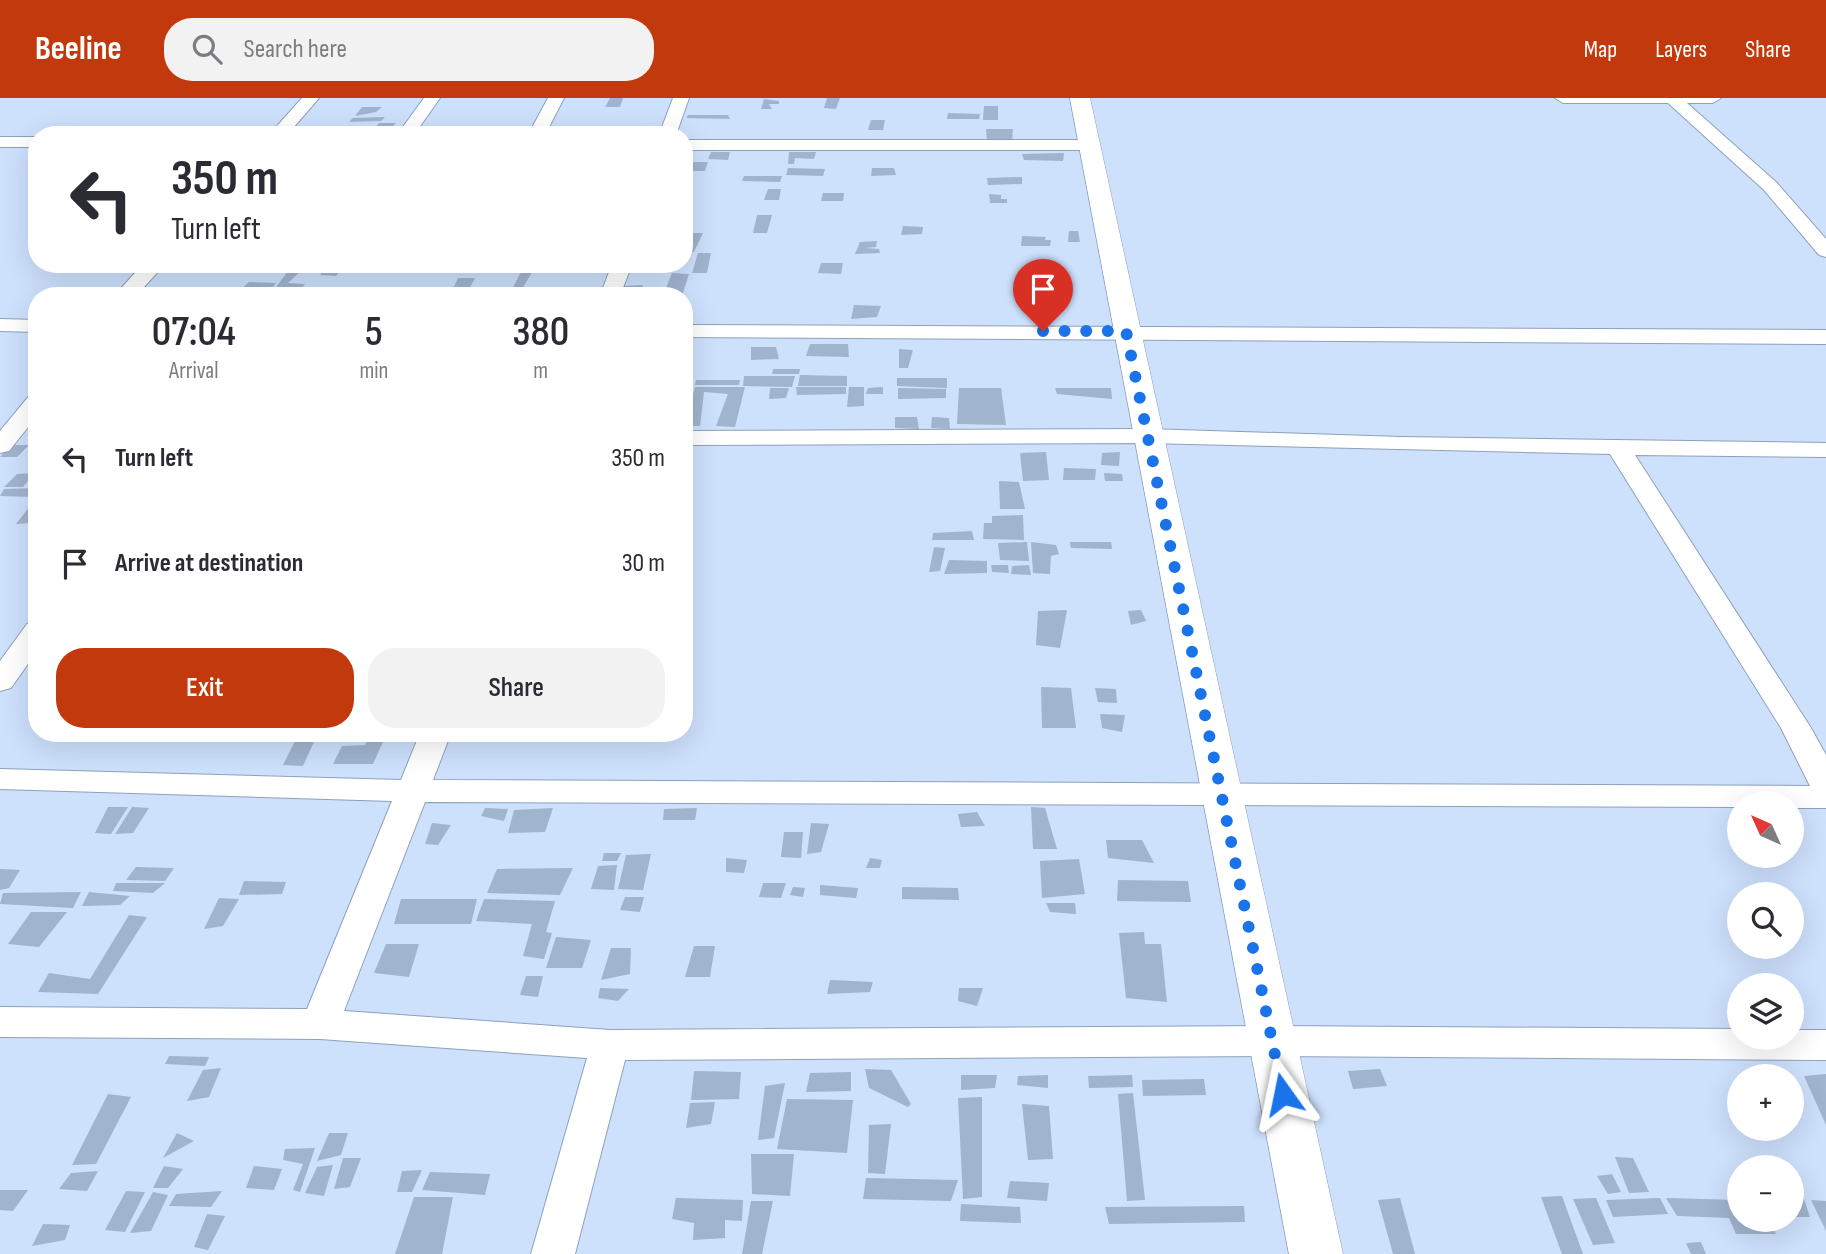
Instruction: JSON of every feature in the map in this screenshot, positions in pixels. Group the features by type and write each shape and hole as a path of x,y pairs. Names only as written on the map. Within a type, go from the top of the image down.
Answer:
{"street":[{"path":"285,126 311,98"},
{"path":"412,126 432,98"},
{"path":"541,126 556,98"},
{"path":"670,126 681,98"},
{"path":"1080,98 1316,1254"},
{"path":"1563,98 1713,98"},
{"path":"1673,99 1770,186 1826,251"},
{"path":"0,142 28,142"},
{"path":"693,145 1090,145"},
{"path":"133,287 146,273"},
{"path":"0,326 28,326"},
{"path":"693,331 1126,331 1826,337"},
{"path":"13,435 28,414"},
{"path":"693,438 1148,436 1308,442 1826,450"},
{"path":"1618,447 1797,728 1826,786"},
{"path":"0,682 28,643"},
{"path":"320,1024 410,791 432,742"},
{"path":"0,779 410,791 1826,797"},
{"path":"0,1022 320,1024 610,1045 1272,1041 1826,1045"},
{"path":"553,1254 610,1045"}],"building":[{"path":"610,98 623,98 620,107 605,107"},
{"path":"827,98 840,98 836,109 824,108"},
{"path":"764,99 779,101 779,104 769,104 772,109 761,109"},
{"path":"984,106 998,106 998,120 983,120"},
{"path":"362,107 382,107 376,112 355,116"},
{"path":"948,113 980,114 979,119 947,119"},
{"path":"688,115 728,115 730,119 686,118"},
{"path":"385,117 381,121 349,122 353,118"},
{"path":"871,120 885,120 883,130 868,130"},
{"path":"379,123 396,123 393,126 377,126"},
{"path":"986,129 1013,129 1012,141 987,141"},
{"path":"711,152 730,152 728,160 708,159"},
{"path":"789,152 816,152 814,159 795,158 794,164 788,164"},
{"path":"1064,153 1063,161 1024,160 1022,154"},
{"path":"693,162 708,162 705,171 693,171"},
{"path":"788,168 825,169 823,176 786,175"},
{"path":"872,168 894,168 896,175 871,176"},
{"path":"744,176 782,176 780,182 742,181"},
{"path":"1022,177 1022,184 988,185 987,178"},
{"path":"768,189 781,189 779,200 764,200"},
{"path":"823,193 844,193 843,201 821,201"},
{"path":"989,194 1001,195 1001,199 1007,199 1007,203 990,203"},
{"path":"757,215 772,215 767,233 753,233"},
{"path":"903,226 923,227 922,234 901,235"},
{"path":"1069,231 1078,231 1080,242 1068,242"},
{"path":"693,233 703,233 694,252"},
{"path":"1022,236 1046,237 1045,240 1051,240 1050,246 1021,246"},
{"path":"877,241 876,247 865,248 879,249 880,253 855,254 860,242"},
{"path":"698,253 711,253 707,273 693,273"},
{"path":"821,263 843,263 841,274 818,273"},
{"path":"287,273 299,273 288,283 305,284 302,287 276,287"},
{"path":"322,273 338,273 336,276 320,275"},
{"path":"520,273 531,273 523,287 513,287"},
{"path":"672,273 689,274 685,287 666,287"},
{"path":"458,278 475,278 470,287 454,287"},
{"path":"249,282 276,283 273,287 243,287"},
{"path":"854,305 881,306 877,317 851,319"},
{"path":"810,344 848,344 849,357 806,356"},
{"path":"751,347 776,347 779,359 751,360"},
{"path":"899,349 913,350 908,368 899,368"},
{"path":"773,369 800,369 799,374 772,374"},
{"path":"800,375 847,376 847,386 798,386"},
{"path":"744,376 795,376 792,387 743,386"},
{"path":"897,378 947,378 947,388 897,386"},
{"path":"696,380 740,380 739,385 695,385"},
{"path":"695,387 745,387 735,427 716,426 728,394 704,392 700,426 693,426"},
{"path":"796,387 846,387 846,394 797,395"},
{"path":"849,387 864,387 864,406 847,407"},
{"path":"883,387 883,394 866,394 868,388"},
{"path":"770,388 789,388 786,398 769,399"},
{"path":"898,388 946,389 946,398 898,399"},
{"path":"959,388 1001,388 1006,425 957,424"},
{"path":"1055,388 1111,388 1112,399 1057,394"},
{"path":"895,417 917,417 919,429 895,428"},
{"path":"932,417 949,418 950,429 931,428"},
{"path":"11,445 28,445 17,457 0,457"},
{"path":"1046,452 1049,480 1023,481 1020,453"},
{"path":"1120,452 1119,466 1101,465 1102,453"},
{"path":"1064,468 1096,469 1095,480 1063,480"},
{"path":"28,473 28,481 23,487 4,487 17,474"},
{"path":"1104,473 1122,474 1123,481 1105,481"},
{"path":"999,481 1019,482 1025,509 1000,509"},
{"path":"28,488 28,497 0,496 4,489"},
{"path":"28,509 28,523 16,524"},
{"path":"1023,515 1024,540 983,539 984,523 992,523 992,516"},
{"path":"972,531 974,540 932,540 933,533"},
{"path":"1027,542 1029,561 1000,560 998,543"},
{"path":"1031,542 1056,545 1059,554 1051,556 1050,574 1033,573"},
{"path":"1070,542 1111,542 1112,549 1071,548"},
{"path":"934,547 945,548 940,571 929,572"},
{"path":"949,560 987,561 987,573 944,574"},
{"path":"991,565 1008,565 1009,573 992,572"},
{"path":"1029,565 1031,575 1011,574 1012,566"},
{"path":"1067,610 1060,648 1036,645 1038,611"},
{"path":"1141,610 1146,621 1131,625 1128,611"},
{"path":"1041,687 1071,688 1076,728 1042,728"},
{"path":"1095,688 1116,689 1117,703 1098,702"},
{"path":"1100,714 1125,715 1122,732 1102,728"},
{"path":"294,742 314,742 303,766 283,765"},
{"path":"366,742 383,742 373,764 333,764 342,746 365,745"},
{"path":"108,807 128,807 111,834 95,833"},
{"path":"132,807 149,808 133,833 115,834"},
{"path":"1031,807 1045,808 1057,849 1033,849"},
{"path":"485,808 508,809 504,821 481,816"},
{"path":"553,808 545,832 508,833 514,810"},
{"path":"697,808 695,820 663,820 664,809"},
{"path":"977,812 985,826 961,827 958,814"},
{"path":"432,823 451,825 438,845 425,844"},
{"path":"811,823 829,824 821,852 807,854"},
{"path":"784,832 803,832 801,858 781,857"},
{"path":"1106,840 1142,840 1154,863 1108,858"},
{"path":"604,853 621,853 617,861 602,861"},
{"path":"651,854 643,890 618,889 626,855"},
{"path":"726,858 747,860 744,873 726,872"},
{"path":"870,858 882,860 880,868 866,868"},
{"path":"1079,859 1085,894 1042,898 1040,861"},
{"path":"617,865 614,890 591,889 598,866"},
{"path":"136,867 174,868 165,881 126,880"},
{"path":"573,868 560,895 487,893 497,869"},
{"path":"0,869 20,870 9,888 0,890"},
{"path":"1118,880 1188,881 1191,902 1117,901"},
{"path":"244,881 286,882 282,894 239,895"},
{"path":"116,883 165,883 153,893 113,891"},
{"path":"763,883 786,883 781,898 759,897"},
{"path":"820,885 858,888 856,898 820,895"},
{"path":"793,887 805,888 803,897 790,895"},
{"path":"902,887 958,888 959,900 902,899"},
{"path":"81,892 73,908 0,904 3,893"},
{"path":"89,892 130,896 120,905 82,906"},
{"path":"625,897 644,897 640,912 620,910"},
{"path":"219,898 239,899 223,926 204,929"},
{"path":"401,899 477,899 471,924 394,924"},
{"path":"484,899 555,901 546,932 552,933 544,959 523,956 532,924 476,921"},
{"path":"1046,903 1075,903 1076,914 1050,912"},
{"path":"31,912 67,912 39,947 8,944"},
{"path":"129,915 147,917 98,994 38,992 49,973 90,979"},
{"path":"1144,932 1145,944 1161,944 1167,1002 1126,998 1119,933"},
{"path":"556,937 591,940 582,968 546,968"},
{"path":"386,944 419,944 409,977 374,973"},
{"path":"694,946 715,946 710,977 685,977"},
{"path":"611,948 631,948 630,974 601,980"},
{"path":"526,976 543,976 538,997 520,995"},
{"path":"830,980 873,982 870,992 827,994"},
{"path":"600,988 629,989 618,1001 598,998"},
{"path":"959,988 983,988 977,1006 958,1001"},
{"path":"169,1056 209,1057 205,1066 165,1064"},
{"path":"221,1068 209,1097 187,1101 203,1070"},
{"path":"865,1069 891,1070 911,1104 908,1107 869,1088"},
{"path":"1380,1069 1387,1086 1353,1089 1348,1071"},
{"path":"694,1071 741,1072 739,1099 691,1100"},
{"path":"851,1072 851,1091 806,1092 810,1073"},
{"path":"1826,1074 1826,1125 1804,1076"},
{"path":"961,1075 997,1075 995,1088 961,1090"},
{"path":"1048,1075 1048,1088 1017,1085 1018,1076"},
{"path":"1132,1075 1133,1087 1089,1088 1088,1076"},
{"path":"1204,1079 1206,1095 1143,1096 1142,1080"},
{"path":"785,1083 774,1138 758,1140 765,1086"},
{"path":"1133,1093 1145,1200 1127,1201 1118,1094"},
{"path":"108,1094 131,1097 96,1164 72,1165"},
{"path":"982,1097 982,1197 963,1199 958,1098"},
{"path":"787,1099 853,1100 847,1153 777,1149"},
{"path":"715,1102 711,1124 686,1128 690,1103"},
{"path":"1022,1104 1049,1106 1053,1159 1028,1160"},
{"path":"891,1124 885,1174 868,1173 869,1125"},
{"path":"177,1133 194,1141 163,1158"},
{"path":"329,1133 348,1133 341,1155 317,1161"},
{"path":"315,1148 300,1192 293,1190 303,1164 283,1160 285,1149"},
{"path":"751,1154 794,1154 790,1196 752,1194"},
{"path":"1615,1157 1633,1158 1649,1192 1629,1193"},
{"path":"343,1158 361,1158 350,1187 334,1189"},
{"path":"333,1165 324,1196 305,1193 317,1167"},
{"path":"164,1166 183,1169 168,1188 153,1188"},
{"path":"254,1166 282,1169 274,1190 246,1188"},
{"path":"422,1170 412,1192 397,1192 402,1171"},
{"path":"98,1171 87,1191 59,1189 71,1173"},
{"path":"430,1172 490,1174 485,1195 422,1190"},
{"path":"1612,1174 1621,1192 1608,1194 1597,1176"},
{"path":"866,1178 958,1180 951,1201 863,1199"},
{"path":"1010,1181 1049,1183 1047,1201 1007,1198"},
{"path":"0,1190 28,1190 13,1211 0,1210"},
{"path":"126,1191 145,1192 125,1232 105,1230"},
{"path":"222,1191 211,1207 169,1206 176,1194"},
{"path":"153,1192 168,1195 151,1231 130,1233"},
{"path":"1562,1196 1583,1254 1562,1254 1541,1197"},
{"path":"414,1197 453,1197 442,1254 395,1254"},
{"path":"676,1198 743,1200 742,1221 725,1220 725,1238 693,1240 694,1223 672,1219"},
{"path":"1400,1198 1415,1254 1393,1254 1378,1200"},
{"path":"1596,1198 1615,1243 1593,1245 1573,1199"},
{"path":"1660,1198 1668,1214 1613,1217 1606,1200"},
{"path":"1666,1198 1727,1200 1727,1218 1677,1216"},
{"path":"1804,1199 1810,1217 1804,1217"},
{"path":"1811,1200 1826,1201 1826,1231"},
{"path":"751,1201 773,1201 762,1254 742,1254"},
{"path":"961,1204 1020,1207 1021,1223 960,1221"},
{"path":"1244,1206 1245,1222 1109,1224 1105,1207"},
{"path":"207,1214 225,1216 208,1250 194,1247"},
{"path":"43,1224 70,1225 65,1240 32,1246"},
{"path":"1735,1232 1776,1234 1736,1234"},
{"path":"1701,1242 1706,1254 1691,1254 1686,1243"}],"route":[{"path":"1043,331 1126,331 1283,1094"}]}
